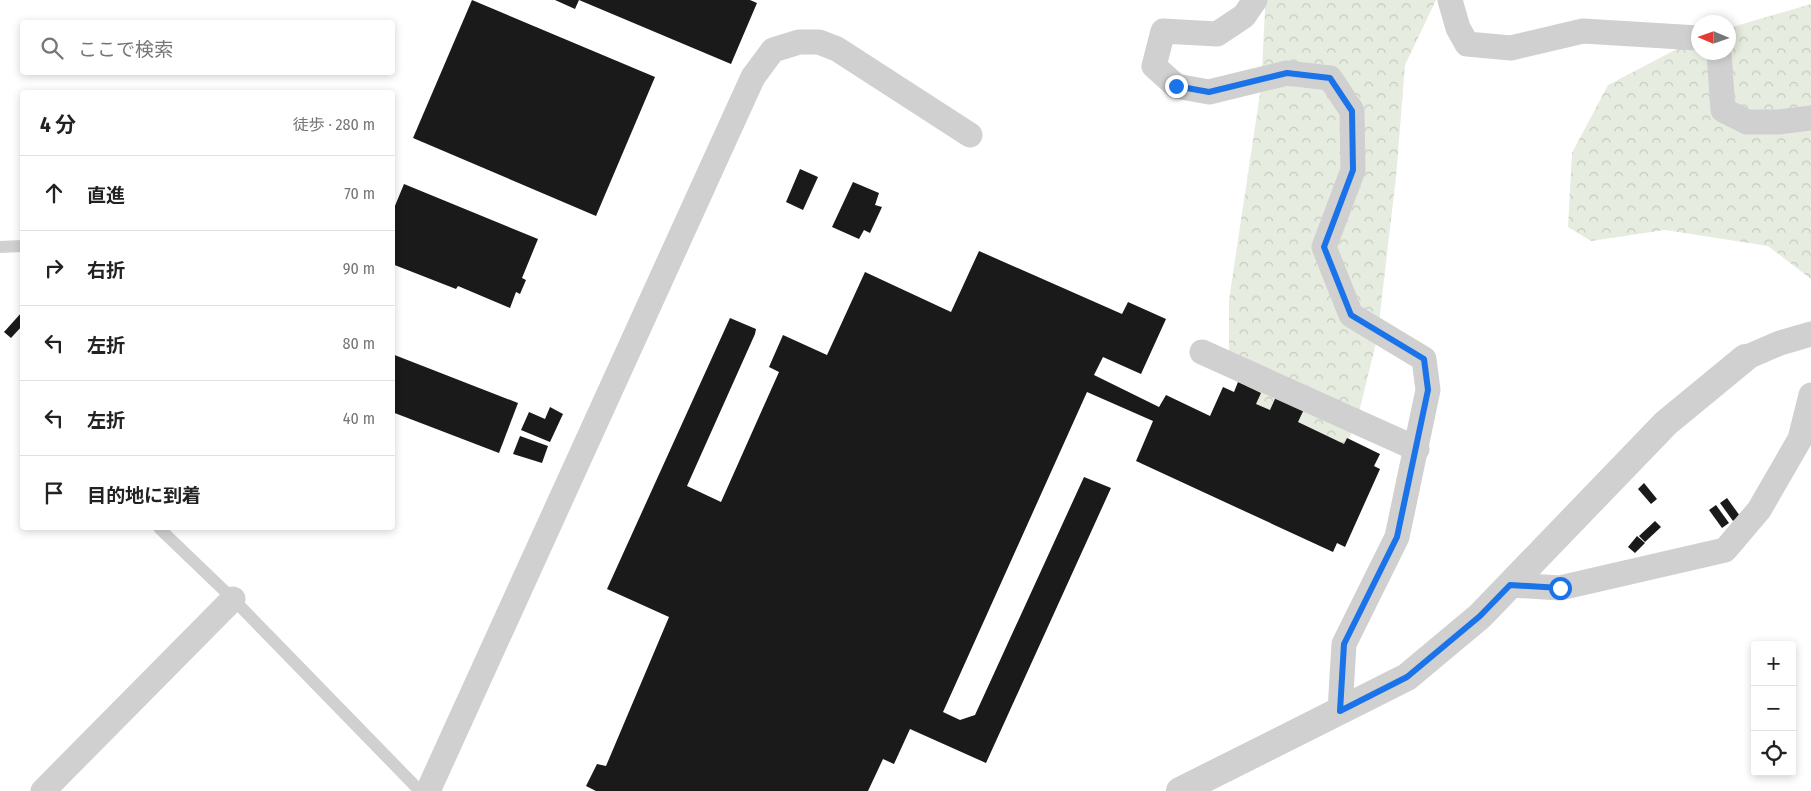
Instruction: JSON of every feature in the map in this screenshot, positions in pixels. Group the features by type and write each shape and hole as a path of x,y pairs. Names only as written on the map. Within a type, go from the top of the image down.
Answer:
{"street":[{"path":"1255,0 1244,16 1217,34 1163,31 1154,66 1176,86 1209,92 1287,73 1330,78 1352,111 1353,170 1324,247 1351,315 1424,359 1428,390 1397,537 1344,644 1340,711"},
{"path":"1450,0 1458,28 1467,44 1511,48 1583,30 1691,38"},
{"path":"428,791 753,77 773,50 799,42 819,42 837,49 970,135"},
{"path":"1720,60 1723,110 1747,122 1778,122 1811,118"},
{"path":"1180,791 1407,677 1480,616 1666,424 1745,358 1780,343 1811,334"},
{"path":"1202,352 1417,449"},
{"path":"1510,585 1560,588 1725,550 1759,510 1800,439 1811,395"},
{"path":"43,791 233,599"}],"lane":[{"path":"0,247 20,246"},
{"path":"161,530 233,599 420,791"}],"green space":[{"path":"1263,0 1436,0 1405,65 1396,177 1377,339 1355,428 1331,466 1252,421 1229,359 1229,300 1261,87 1265,11"},
{"path":"1811,4 1811,279 1768,246 1665,230 1591,241 1568,227 1572,153 1608,85 1691,42 1691,60 1736,60 1736,26"}],"building":[{"path":"472,0 655,77 596,216 413,138"},
{"path":"555,0 579,0 575,9"},
{"path":"579,0 750,0 757,3 731,64"},
{"path":"800,169 818,177 803,210 786,202"},
{"path":"853,182 879,193 875,205 882,207 870,233 864,230 859,239 832,227"},
{"path":"404,184 538,239 522,278 526,280 520,294 516,292 510,308 458,286 456,289 395,265 395,206"},
{"path":"979,251 1122,314 1128,302 1166,319 1141,374 1103,357 1094,375 1159,407 1166,395 1210,416 1223,387 1234,392 1238,382 1261,393 1256,404 1270,410 1283,381 1311,394 1298,422 1344,444 1347,438 1380,454 1374,466 1380,469 1345,547 1337,543 1333,552 1136,461 1153,421 1087,392 943,712 960,720 975,715 1084,477 1111,488 986,763 910,729 894,764 883,759 868,791 596,791 586,786 597,764 606,766 669,617 607,589 730,318 756,329 755,334 687,486 721,502 779,372 769,367 783,335 827,355 865,272 951,312"},
{"path":"20,314 20,328 11,338 4,332"},
{"path":"395,355 518,403 499,453 395,413"},
{"path":"550,407 563,414 550,442 521,430 529,412 545,419"},
{"path":"520,436 548,446 542,463 513,454"},
{"path":"1644,483 1657,499 1651,504 1638,489"},
{"path":"1727,498 1740,516 1733,521 1720,503"},
{"path":"1716,505 1729,523 1722,528 1709,510"},
{"path":"1655,521 1661,527 1645,542 1639,536"},
{"path":"1637,536 1645,543 1635,553 1628,547"}],"route":[{"path":"1176,86 1209,92 1287,73 1330,78 1352,111 1353,170 1324,247 1351,315 1424,359 1428,390 1397,537 1344,644 1340,711 1407,677 1480,616 1510,585 1560,588"}]}
